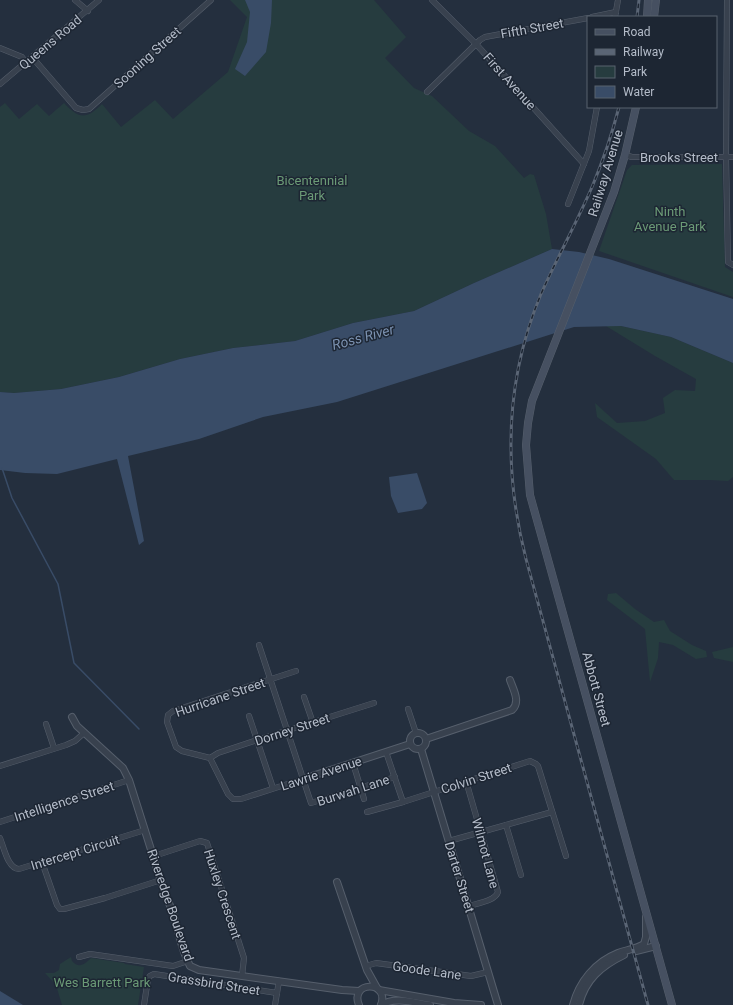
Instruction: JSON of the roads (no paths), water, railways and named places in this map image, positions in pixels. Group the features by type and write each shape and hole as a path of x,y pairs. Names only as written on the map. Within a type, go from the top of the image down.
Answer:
{"main road":[{"path":"647,16 648,0"},
{"path":"654,16 656,0"},
{"name":"Railway Avenue","path":"541,378 614,192 625,155 636,108"},
{"name":"Abbott Street","path":"541,378 532,401 526,445 530,495 672,1005"}],"street":[{"path":"75,0 88,10"},
{"name":"Queens Road","path":"0,84 99,0"},
{"name":"Sooning Street","path":"32,57 76,108 83,110 89,109 211,0"},
{"name":"First Avenue","path":"432,0 476,44 584,164"},
{"path":"604,16 615,15 618,0"},
{"path":"727,0 726,157 728,262 733,265"},
{"name":"Fifth Street","path":"427,92 480,40 490,35 587,18"},
{"path":"0,48 22,57 26,62"},
{"name":"Railway Avenue","path":"568,204 589,151 598,108"},
{"name":"Brooks Street","path":"625,155 632,157 733,157"},
{"path":"259,645 302,779"},
{"path":"271,680 296,671"},
{"name":"Hurricane Street","path":"210,758 176,748 167,722 168,715 173,711 271,680"},
{"path":"426,738 512,710 516,706 517,701 510,680"},
{"path":"304,697 313,723"},
{"name":"Dorney Street","path":"210,758 218,753 374,703"},
{"path":"408,709 416,733"},
{"path":"249,716 272,788"},
{"name":"Riveredge Boulevard","path":"72,717 77,726 123,768 129,780 166,897 172,907 178,933 190,966 199,970 342,990 362,989 369,986 378,989"},
{"path":"46,724 54,748"},
{"path":"0,766 71,743 84,733"},
{"path":"416,733 422,734 426,738 425,746 421,749 413,748 410,744 411,736 416,733"},
{"name":"Lawrie Avenue","path":"210,758 228,794 233,799 241,799 410,744"},
{"name":"Darter Street","path":"421,749 498,1005"},
{"path":"386,752 403,802"},
{"name":"Colvin Street","path":"367,812 435,792 527,761 533,762 538,766 552,812"},
{"path":"354,763 364,799"},
{"name":"Burwah Lane","path":"302,779 310,803 395,777"},
{"name":"Intelligence Street","path":"0,822 129,780"},
{"name":"Wilmot Lane","path":"466,781 498,892 493,898 469,906"},
{"path":"449,841 552,812 566,856"},
{"path":"506,825 521,875"},
{"name":"Intercept Circuit","path":"0,838 11,865 16,869 145,830"},
{"name":"Huxley Crescent","path":"154,856 200,841 207,843 244,958 242,976"},
{"path":"42,862 57,905 60,909 104,898 161,880"},
{"path":"337,882 366,968 383,997 381,1005"},
{"path":"573,1005 582,983 595,967 614,955 644,944 646,937 646,913"},
{"path":"579,1005 589,982 602,967 627,953 656,946"},
{"path":"79,957 90,954 173,966 188,961"},
{"name":"Goode Lane","path":"366,968 376,962 471,976 488,972"},
{"path":"358,1002 367,979 366,968"},
{"name":"Grassbird Street","path":"144,1005 150,976 156,975 277,993"},
{"path":"275,1005 278,981"},
{"path":"378,989 454,1003 481,1005"},
{"name":"Riveredge Boulevard","path":"342,990 358,1002"},
{"path":"381,1005 391,1000 430,1005"}],"water":[{"path":"245,0 272,0 271,23 266,52 245,76 235,69 247,42 250,12"},
{"name":"Ross River","path":"552,249 579,252 609,259 733,299 733,363 671,337 621,326 574,327 337,402 263,417 199,439 128,456 144,541 139,545 117,459 57,474 25,473 0,470 0,392 14,393 61,389 119,377 180,359 233,348 295,341 353,323 414,311"},
{"path":"417,473 427,503 422,509 398,513 391,496 389,477"},
{"path":"0,991 23,1005 0,1005"}],"waterway":[{"path":"2,468 12,498 58,584 74,663 139,729"}],"railway":[{"path":"637,16 639,0"},
{"path":"619,108 607,147 592,187 553,267 529,326 520,359 514,392 511,425 511,458 514,492 526,559 648,1005"}],"park label":[{"name":"Bicentennial Park","path":"312,188"},
{"name":"Ninth Avenue Park","path":"670,218"},
{"name":"Wes Barrett Park","path":"102,982"}]}
